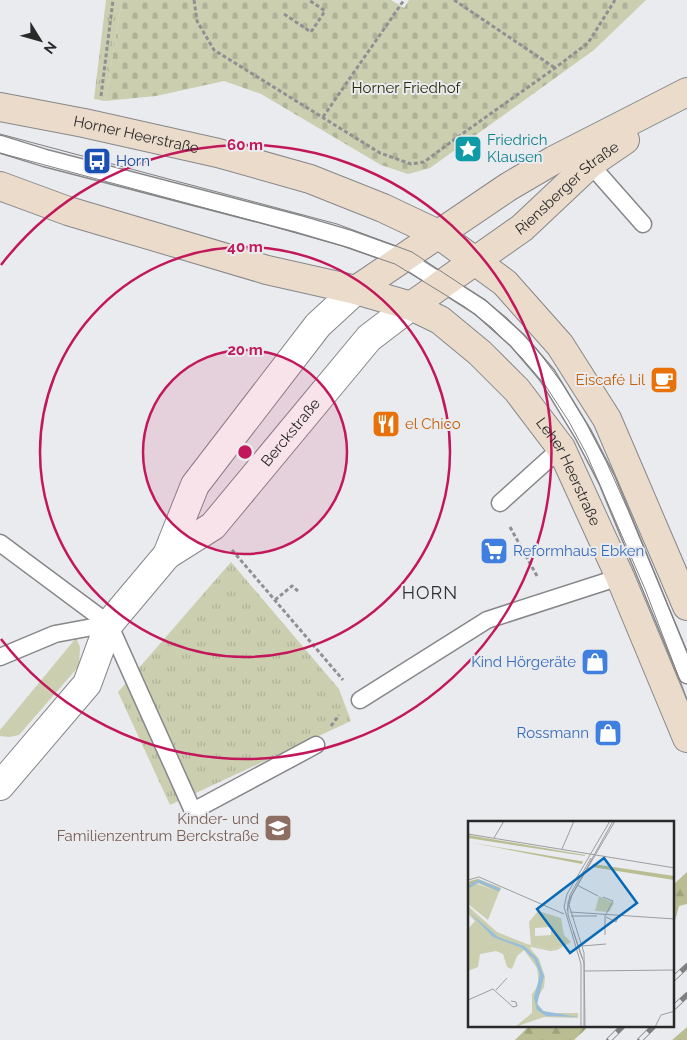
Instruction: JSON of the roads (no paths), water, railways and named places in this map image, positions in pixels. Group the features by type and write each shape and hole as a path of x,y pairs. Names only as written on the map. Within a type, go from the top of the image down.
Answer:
{"main road":[{"name":"Riensberger Straße","path":"356,290 508,187 554,160 687,92"},
{"name":"Riensberger Straße","path":"412,306 474,260 522,228 590,164 687,100"},
{"name":"Horner Heerstraße","path":"0,107 218,153 310,179 383,208 438,234"},
{"path":"0,186 68,211 257,267 356,290"},
{"path":"438,234 505,284 560,345 607,419 687,606"},
{"name":"Leher Heerstraße","path":"356,290 412,306 440,320 480,353 517,390 561,448 620,577 687,738"}],"street":[{"name":"Berckstraße","path":"167,555 195,485 318,325 356,290"},
{"name":"Berckstraße","path":"4,774 88,684 109,624 167,555 213,526 369,338 412,306"}],"lane":[{"path":"0,144 45,158 299,224 404,258 444,282 480,307 517,340 548,375 583,434 607,480 687,675"},
{"path":"590,164 643,224"},
{"path":"500,503 561,448"},
{"path":"0,543 109,624 193,811 316,746"},
{"path":"360,700 487,620 620,577"},
{"path":"0,657 55,634 109,624"}],"tram line":[{"path":"0,134 337,224 412,252 486,301 507,318 536,348 564,386 584,419 606,461 628,510 687,651"},
{"path":"0,153 257,222 342,246 395,264 465,307 491,327 521,357 545,385 568,420 586,453 645,589 687,699"}],"railway":[{"path":"674,978 687,966"},
{"path":"674,1007 687,995"},
{"path":"609,1040 621,1028"},
{"path":"640,1040 652,1028"}],"place":[{"name":"Friedrich Klausen","path":"468,149"},
{"name":"Horn","path":"97,161"},
{"name":"Eiscafé Lil","path":"664,380"},
{"name":"el Chico","path":"386,424"},
{"name":"Reformhaus Ebken","path":"494,551"},
{"name":"Kind Hörgeräte","path":"595,662"},
{"name":"Rossmann","path":"608,733"},
{"name":"Kinder- und Familienzentrum Berckstraße","path":"278,828"}],"district":[{"name":"HORN","path":"430,592"}],"park label":[{"name":"Horner Friedhof","path":"406,88"}]}
